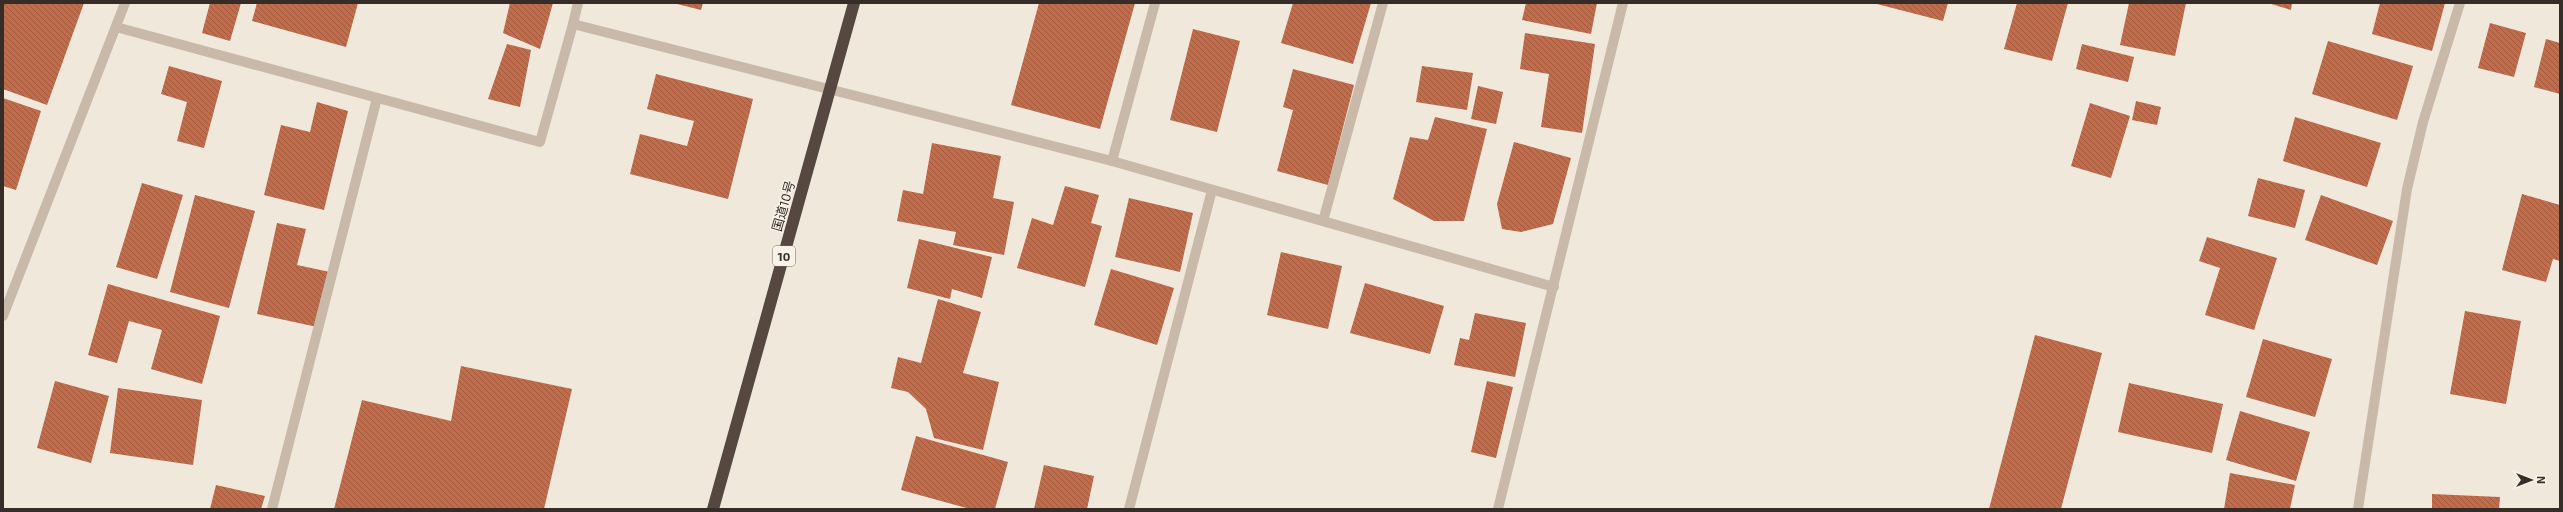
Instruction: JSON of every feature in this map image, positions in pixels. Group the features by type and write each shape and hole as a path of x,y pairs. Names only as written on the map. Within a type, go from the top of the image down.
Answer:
{"highway":[{"name":"国道10号","path":"713,509 854,3"}],"street":[{"path":"3,316 125,3"},
{"path":"116,27 540,142 578,3"},
{"path":"1112,161 1155,3"},
{"path":"1323,221 1383,3"},
{"path":"1498,509 1623,3"},
{"path":"2358,509 2408,189 2423,122 2460,3"},
{"path":"573,24 1112,161 1554,287"},
{"path":"272,509 377,98"},
{"path":"1129,509 1212,190"}],"building":[{"path":"3,3 84,3 47,105 3,89"},
{"path":"210,3 241,3 230,41 202,33"},
{"path":"257,3 358,3 346,47 252,21"},
{"path":"510,3 553,3 540,49 503,33"},
{"path":"673,3 703,3 701,10"},
{"path":"1039,3 1135,3 1100,129 1011,105"},
{"path":"1293,3 1371,3 1353,64 1281,43"},
{"path":"1526,3 1597,3 1591,34 1522,20"},
{"path":"1873,3 1948,3 1943,21"},
{"path":"2017,3 2068,3 2052,61 2004,49"},
{"path":"2129,3 2186,3 2175,56 2120,45"},
{"path":"2268,3 2292,3 2291,10"},
{"path":"2380,3 2445,3 2432,51 2372,34"},
{"path":"2490,23 2526,33 2514,77 2478,68"},
{"path":"1193,29 1240,41 1217,132 1170,120"},
{"path":"1525,33 1595,44 1582,133 1541,127 1549,74 1520,69"},
{"path":"2546,39 2560,43 2560,94 2534,87"},
{"path":"2328,41 2413,66 2397,120 2312,94"},
{"path":"507,44 531,50 520,107 488,99"},
{"path":"2082,44 2134,57 2128,82 2076,69"},
{"path":"169,66 222,81 204,148 177,141 187,102 161,94"},
{"path":"1422,66 1473,73 1467,110 1416,102"},
{"path":"1293,69 1354,85 1328,185 1277,171 1293,110 1283,107"},
{"path":"656,74 753,99 728,199 630,174 640,134 687,146 694,121 647,109"},
{"path":"1478,86 1503,92 1496,124 1471,119"},
{"path":"3,98 41,111 16,190 3,186"},
{"path":"2136,101 2161,107 2157,125 2132,120"},
{"path":"317,102 348,111 324,210 264,195 281,125 310,132"},
{"path":"2090,103 2130,116 2111,178 2071,166"},
{"path":"1435,117 1487,129 1464,221 1434,221 1393,199 1410,137 1428,140"},
{"path":"2295,117 2381,143 2367,187 2283,161"},
{"path":"1514,142 1571,158 1553,224 1521,232 1502,229 1497,204"},
{"path":"932,143 1001,156 993,198 1014,202 1004,255 953,245 956,232 897,221 903,190 923,194"},
{"path":"2258,178 2305,190 2295,228 2248,216"},
{"path":"142,183 183,195 157,279 116,267"},
{"path":"1065,186 1099,195 1091,223 1102,226 1085,287 1017,268 1032,218 1053,225"},
{"path":"2522,194 2560,205 2560,261 2553,259 2546,282 2502,270"},
{"path":"195,195 255,211 229,308 170,292"},
{"path":"2321,195 2393,221 2377,265 2305,240"},
{"path":"1129,198 1193,213 1180,272 1115,257"},
{"path":"277,223 306,229 297,265 330,272 317,327 257,314"},
{"path":"2207,237 2277,258 2254,330 2205,315 2220,268 2199,261"},
{"path":"919,239 992,257 982,298 952,289 950,299 907,288"},
{"path":"1281,252 1342,266 1328,329 1267,315"},
{"path":"1111,269 1174,288 1157,345 1094,325"},
{"path":"1365,283 1444,306 1430,354 1350,333"},
{"path":"108,284 220,316 202,384 151,369 162,330 129,321 117,363 88,355"},
{"path":"938,299 981,312 963,373 999,382 983,450 934,438 926,409 908,392 891,388 898,357 921,363"},
{"path":"2465,311 2521,321 2506,404 2450,394"},
{"path":"1475,313 1526,323 1515,377 1454,365 1460,338 1469,340"},
{"path":"2035,335 2102,353 2061,509 1989,509"},
{"path":"2263,339 2332,359 2315,417 2246,397"},
{"path":"461,366 572,389 544,509 334,509 362,400 451,421"},
{"path":"55,381 109,396 91,463 37,448"},
{"path":"1487,381 1513,387 1496,458 1471,452"},
{"path":"2129,383 2223,404 2212,453 2118,432"},
{"path":"118,388 202,400 193,465 110,453"},
{"path":"2240,411 2310,432 2296,481 2226,460"},
{"path":"916,436 1008,462 995,509 970,509 901,490"},
{"path":"1044,465 1094,476 1087,509 1034,509"},
{"path":"2230,473 2295,485 2290,509 2224,509"},
{"path":"216,485 265,496 261,509 210,509"},
{"path":"2432,494 2500,497 2499,509 2432,509"}]}
